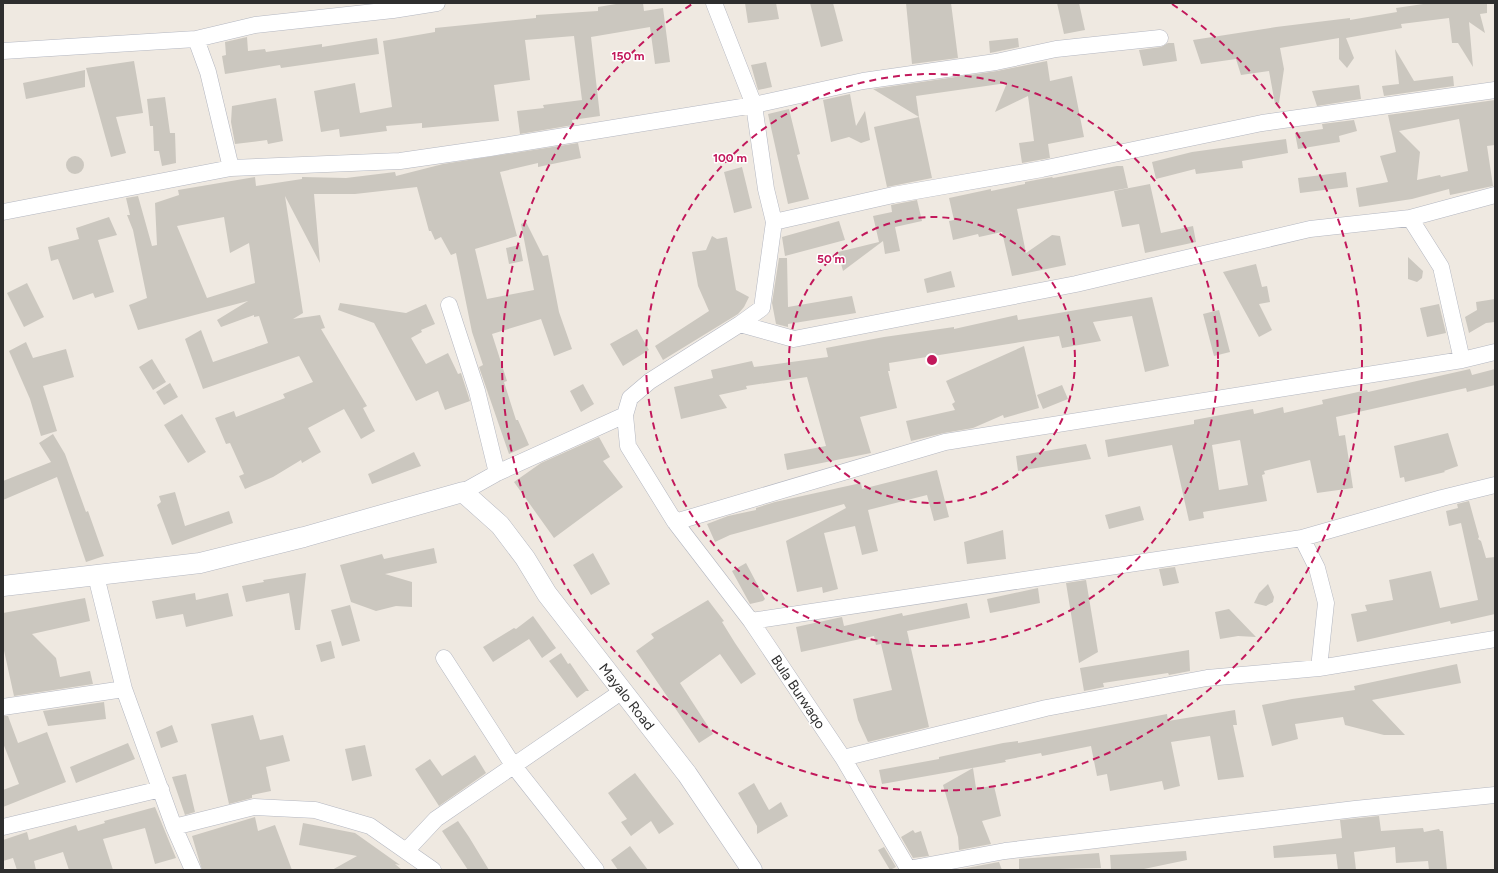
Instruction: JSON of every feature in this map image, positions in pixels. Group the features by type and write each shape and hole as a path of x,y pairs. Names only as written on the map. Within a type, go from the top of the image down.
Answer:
{"street":[{"path":"3,51 196,39 255,25 393,10 437,3"},
{"path":"3,586 200,563 304,537 463,492 497,473 625,415 630,398 650,381 740,324 762,308 774,222 766,189 754,105 714,3"},
{"path":"3,212 231,168 400,161 490,148 754,105 863,81 996,62 1056,49 1160,38"},
{"path":"196,39 208,72 231,168"},
{"path":"774,222 893,195 1042,168 1262,123 1495,90"},
{"path":"740,324 794,339 1076,284 1310,229 1410,218 1495,195"},
{"path":"1410,218 1441,267 1462,360"},
{"path":"450,305 477,391 497,473"},
{"path":"675,522 944,442 1462,360 1495,352"},
{"name":"Bula Burwaqo","path":"625,415 628,446 675,522 751,621 843,758 908,869"},
{"path":"751,621 1302,538 1442,498 1495,486"},
{"name":"Mayalo Road","path":"463,492 500,525 525,558 547,594 621,692 687,774 752,870"},
{"path":"1302,538 1317,568 1326,603 1319,668"},
{"path":"96,576 124,689 174,826 193,870"},
{"path":"843,758 1046,708 1207,678 1319,668 1495,639"},
{"path":"444,658 513,765 596,870"},
{"path":"3,707 124,689"},
{"path":"406,851 436,819 621,692"},
{"path":"3,827 161,789"},
{"path":"908,869 1005,851 1355,809 1495,795"},
{"path":"174,826 254,807 315,810 370,826 433,870"}],"building":[{"path":"622,3 643,3 644,11 663,8 670,62 655,64 650,27 591,37 600,116 572,120 573,125 520,134 517,111 544,108 543,105 582,100 574,36 525,40 530,80 494,85 499,121 422,128 422,123 386,126 387,131 340,137 339,129 321,132 314,91 355,83 360,113 392,107 383,41 435,32 435,28 536,18 536,15 598,11 598,7"},
{"path":"745,3 776,3 779,19 748,23"},
{"path":"810,3 833,3 843,41 821,47"},
{"path":"906,3 951,3 958,58 912,64"},
{"path":"1057,3 1079,3 1085,30 1064,34"},
{"path":"1430,3 1487,3 1487,13 1480,14 1485,33 1469,22 1473,67 1458,43 1452,43 1449,18 1401,24 1402,28 1346,38 1354,58 1347,68 1339,59 1339,38 1280,48 1284,69 1279,103 1275,104 1269,71 1241,75 1236,59 1201,64 1193,40 1276,27 1350,18 1350,20 1397,12 1396,8"},
{"path":"247,37 248,51 265,49 266,52 322,44 322,47 377,38 379,54 281,68 280,65 225,74 222,56 226,55 225,42"},
{"path":"1018,38 1019,47 990,53 989,41"},
{"path":"1168,43 1174,43 1177,61 1143,66 1139,50 1161,47"},
{"path":"1395,49 1414,81 1453,76 1454,86 1384,96 1382,86 1399,84"},
{"path":"134,61 143,113 116,117 126,153 111,157 86,68"},
{"path":"1047,61 1050,81 1072,76 1084,137 1048,144 1050,158 1022,163 1019,143 1034,141 1028,96 995,112 1007,83 916,96 919,117 873,89 997,71"},
{"path":"766,62 772,87 758,90 751,65"},
{"path":"85,70 85,87 26,99 23,83"},
{"path":"1359,85 1361,99 1317,106 1312,91"},
{"path":"850,94 856,126 865,111 870,140 861,143 849,137 831,142 823,100"},
{"path":"165,97 170,133 175,133 176,163 162,166 159,151 154,151 153,126 150,126 147,99"},
{"path":"276,98 283,141 268,144 267,140 235,144 231,122 232,106"},
{"path":"1495,100 1495,145 1487,146 1493,186 1450,195 1449,189 1412,199 1359,207 1356,188 1388,182 1380,156 1396,152 1388,115","holes":["1459,119 1468,171 1441,177 1440,175 1417,180 1420,152 1399,131"]},
{"path":"789,109 800,154 797,155 809,199 788,204 768,114"},
{"path":"919,117 932,178 887,187 874,127"},
{"path":"1354,120 1357,131 1339,136 1340,142 1298,149 1295,133 1323,129 1322,124"},
{"path":"1286,139 1288,153 1242,161 1243,168 1196,174 1195,169 1156,179 1152,162 1192,152"},
{"path":"578,143 581,158 538,167 538,163 500,172 517,236 475,249 487,299 534,290 521,224 526,222 543,256 548,255 559,312 572,349 554,356 541,319 492,334 507,381 504,382 516,420 518,420 529,445 509,454 479,367 483,365 472,332 456,253 451,255 441,237 435,240 431,231 429,231 417,187 355,194 314,194 320,263 285,196 303,313 293,319 320,315 325,328 321,329 367,406 363,408 375,431 361,439 344,409 308,428 321,452 302,463 301,460 273,477 245,489 239,476 244,474 230,443 226,444 215,418 234,411 236,417 285,398 283,394 313,382 299,356 203,389 185,339 201,330 213,362 268,343 259,316 254,317 254,315 221,327 217,320 248,301 138,330 129,305 147,298 133,230 127,215 130,215 126,198 138,196 152,246 157,245 155,203 179,195 178,190 255,177 256,186 302,179 302,177 346,178 395,172 396,176 443,164","holes":["224,217 230,253 249,243 255,283 207,298 177,226"]},
{"path":"75,156 81,159 84,165 81,171 75,174 69,171 66,165 69,159"},
{"path":"1123,166 1128,188 1017,209 1026,253 1052,235 1060,236 1066,265 1012,276 1002,232 979,237 978,234 953,240 949,221 954,220 949,198 991,189 991,191 1025,184 1025,182"},
{"path":"742,167 752,208 734,213 724,172"},
{"path":"1346,172 1348,187 1300,193 1298,178"},
{"path":"1150,184 1161,233 1193,226 1196,242 1145,253 1139,224 1122,227 1114,191"},
{"path":"917,200 922,221 895,227 900,251 885,254 883,241 843,271 838,252 879,242 873,216 892,212 891,205"},
{"path":"109,217 117,235 98,240 114,292 95,298 93,293 73,300 58,259 51,261 48,247 79,239 76,228"},
{"path":"839,221 845,240 785,256 782,237"},
{"path":"712,236 717,239 727,237 736,290 749,297 744,307 738,314 663,360 655,346 709,311 698,286 692,252 706,250"},
{"path":"520,245 523,261 509,264 506,248"},
{"path":"1408,257 1423,271 1422,278 1417,282 1408,279"},
{"path":"779,258 787,258 788,307 852,296 856,313 788,324 788,327 776,324 772,303"},
{"path":"1256,264 1262,287 1267,286 1270,302 1259,304 1272,330 1259,337 1223,272"},
{"path":"951,271 955,287 927,293 924,279"},
{"path":"27,283 44,317 24,327 7,293"},
{"path":"1152,297 1169,366 1145,372 1132,316 1093,322 1101,341 1062,348 1059,336 889,363 890,371 888,371 897,408 860,417 871,453 787,470 784,454 826,446 807,377 746,386 747,389 719,395 727,408 681,419 674,387 713,378 711,370 752,361 754,367 828,357 826,348 884,337 954,327 954,329 1017,315 1018,320"},
{"path":"1495,299 1495,322 1486,323 1469,333 1465,317 1477,310 1476,302"},
{"path":"340,303 406,313 426,304 435,324 421,330 422,332 411,338 426,364 448,353 458,374 461,373 470,401 445,410 438,391 416,401 374,323 338,310"},
{"path":"1439,304 1446,333 1427,337 1420,308"},
{"path":"1219,310 1230,352 1214,356 1203,314"},
{"path":"637,329 649,350 623,366 610,344"},
{"path":"26,342 33,358 66,349 74,377 43,386 57,431 41,436 30,399 9,351"},
{"path":"1024,346 1039,408 1004,418 1003,415 973,428 911,441 906,421 955,410 952,404 955,402 946,381"},
{"path":"152,359 166,382 153,390 139,367"},
{"path":"1470,369 1472,375 1495,369 1495,385 1467,392 1466,388 1336,417 1339,436 1345,435 1353,488 1317,493 1310,460 1264,471 1265,474 1262,475 1267,501 1203,512 1204,518 1189,521 1172,445 1108,457 1105,440 1194,424 1194,420 1253,409 1254,414 1283,407 1284,413 1323,404 1322,400 1367,390 1368,392","holes":["1240,440 1248,485 1219,490 1212,445"]},
{"path":"170,383 178,397 164,405 156,392"},
{"path":"583,384 594,404 581,412 570,391"},
{"path":"1062,385 1068,399 1043,409 1037,395"},
{"path":"182,414 206,452 188,463 164,425"},
{"path":"1448,433 1458,466 1444,471 1445,472 1405,482 1404,477 1400,478 1394,446"},
{"path":"53,434 65,454 104,556 86,562 57,477 3,500 3,481 51,462 39,443"},
{"path":"599,437 610,457 603,461 623,487 554,538 514,482 541,463"},
{"path":"1086,444 1091,459 1018,471 1016,456"},
{"path":"414,452 421,466 372,484 368,474"},
{"path":"937,470 949,517 934,521 927,495 868,510 878,551 862,555 855,526 824,533 838,589 823,593 822,587 797,592 786,541 846,508 844,504 730,535 715,542 707,524 728,516 756,510 756,508 775,502 861,483 862,489"},
{"path":"175,492 185,526 229,511 233,523 172,545 157,505 161,502 159,496"},
{"path":"1469,501 1479,537 1478,539 1481,541 1486,558 1495,557 1495,614 1451,624 1450,621 1357,642 1351,614 1367,611 1365,605 1393,600 1389,580 1431,571 1440,608 1478,600 1461,523 1449,526 1446,511 1458,508 1457,504"},
{"path":"1140,506 1144,520 1109,529 1105,515"},
{"path":"1003,530 1006,559 967,564 964,542"},
{"path":"434,548 437,563 385,574 412,582 412,607 396,606 376,611 351,602 340,565 382,554 384,559"},
{"path":"593,553 610,584 591,595 573,565"},
{"path":"746,563 765,599 763,601 750,604 732,571"},
{"path":"1175,567 1179,583 1163,586 1159,569"},
{"path":"306,573 300,630 295,630 289,593 246,602 242,586 264,582 263,580"},
{"path":"1086,580 1098,652 1079,663 1066,583"},
{"path":"1268,584 1274,597 1273,602 1266,606 1254,603 1259,593"},
{"path":"1038,588 1040,603 990,613 987,599"},
{"path":"195,593 196,600 228,593 233,616 186,627 183,614 156,619 152,601"},
{"path":"85,598 90,621 32,634 56,658 60,677 90,671 93,684 14,696 3,646 3,613"},
{"path":"708,600 724,621 722,622 756,674 741,684 720,654 680,683 713,734 699,743 636,651 654,638 651,634"},
{"path":"967,603 970,618 907,631 929,727 868,742 858,720 853,699 892,690 881,644 876,645 874,636 801,652 796,627 842,617 844,626 902,613 903,616"},
{"path":"350,605 360,641 342,646 331,610"},
{"path":"1229,609 1256,637 1238,636 1220,639 1215,612"},
{"path":"533,616 556,648 542,658 529,639 493,662 483,647 514,628 516,629"},
{"path":"331,641 335,658 321,662 316,645"},
{"path":"1189,650 1190,671 1103,683 1104,687 1084,691 1080,668"},
{"path":"561,653 568,664 570,663 589,691 586,691 577,698 549,661"},
{"path":"1457,664 1461,683 1372,700 1405,735 1384,735 1345,725 1343,717 1295,724 1298,739 1272,746 1262,705 1355,690 1354,686"},
{"path":"104,702 106,719 48,726 43,711"},
{"path":"1235,710 1237,725 1233,725 1244,777 1218,780 1210,736 1171,742 1180,786 1164,790 1162,781 1110,791 1107,774 1097,776 1091,746 1042,756 1041,753 1005,760 1006,762 882,784 879,770 939,759 939,757 1003,743 1018,741 1018,743 1167,714 1168,721"},
{"path":"253,715 260,740 283,735 290,761 266,767 271,791 252,795 252,798 229,804 211,724"},
{"path":"3,716 8,716 18,743 47,732 66,782 3,807 3,790 19,784 3,743"},
{"path":"172,725 178,742 161,748 156,732"},
{"path":"128,743 135,759 76,783 70,767"},
{"path":"365,745 372,776 352,781 345,749"},
{"path":"475,755 486,773 439,806 415,769 430,759 442,776"},
{"path":"973,768 976,788 994,786 1001,816 982,821 991,844 959,850 958,837 943,785"},
{"path":"635,773 674,824 659,834 651,821 631,836 621,822 627,819 608,793"},
{"path":"186,774 195,812 185,815 172,777"},
{"path":"754,783 769,810 781,802 788,816 757,834 757,826 738,793"},
{"path":"155,807 176,858 155,864 145,828 103,839 113,870 69,870 63,852 34,861 36,870 17,870 13,858 3,861 3,840 27,832 29,840 76,825 78,831 105,823 104,821"},
{"path":"1379,816 1381,831 1423,828 1424,832 1439,829 1440,831 1443,831 1447,870 1429,870 1428,861 1396,863 1395,847 1354,852 1356,870 1338,870 1336,854 1274,858 1273,846 1342,838 1340,820"},
{"path":"255,817 258,831 275,825 292,870 202,870 192,836"},
{"path":"458,821 489,870 468,870 442,831"},
{"path":"303,823 355,833 400,865 395,864 402,870 332,870 357,856 299,845"},
{"path":"913,830 915,833 921,831 929,856 913,858 901,837"},
{"path":"630,846 648,870 618,870 611,860"},
{"path":"884,847 896,867 890,870 878,850"},
{"path":"1186,851 1187,860 1139,870 1111,870 1110,855"},
{"path":"1099,853 1101,868 1019,870 1019,859"},
{"path":"999,862 1002,870 961,869"}]}
